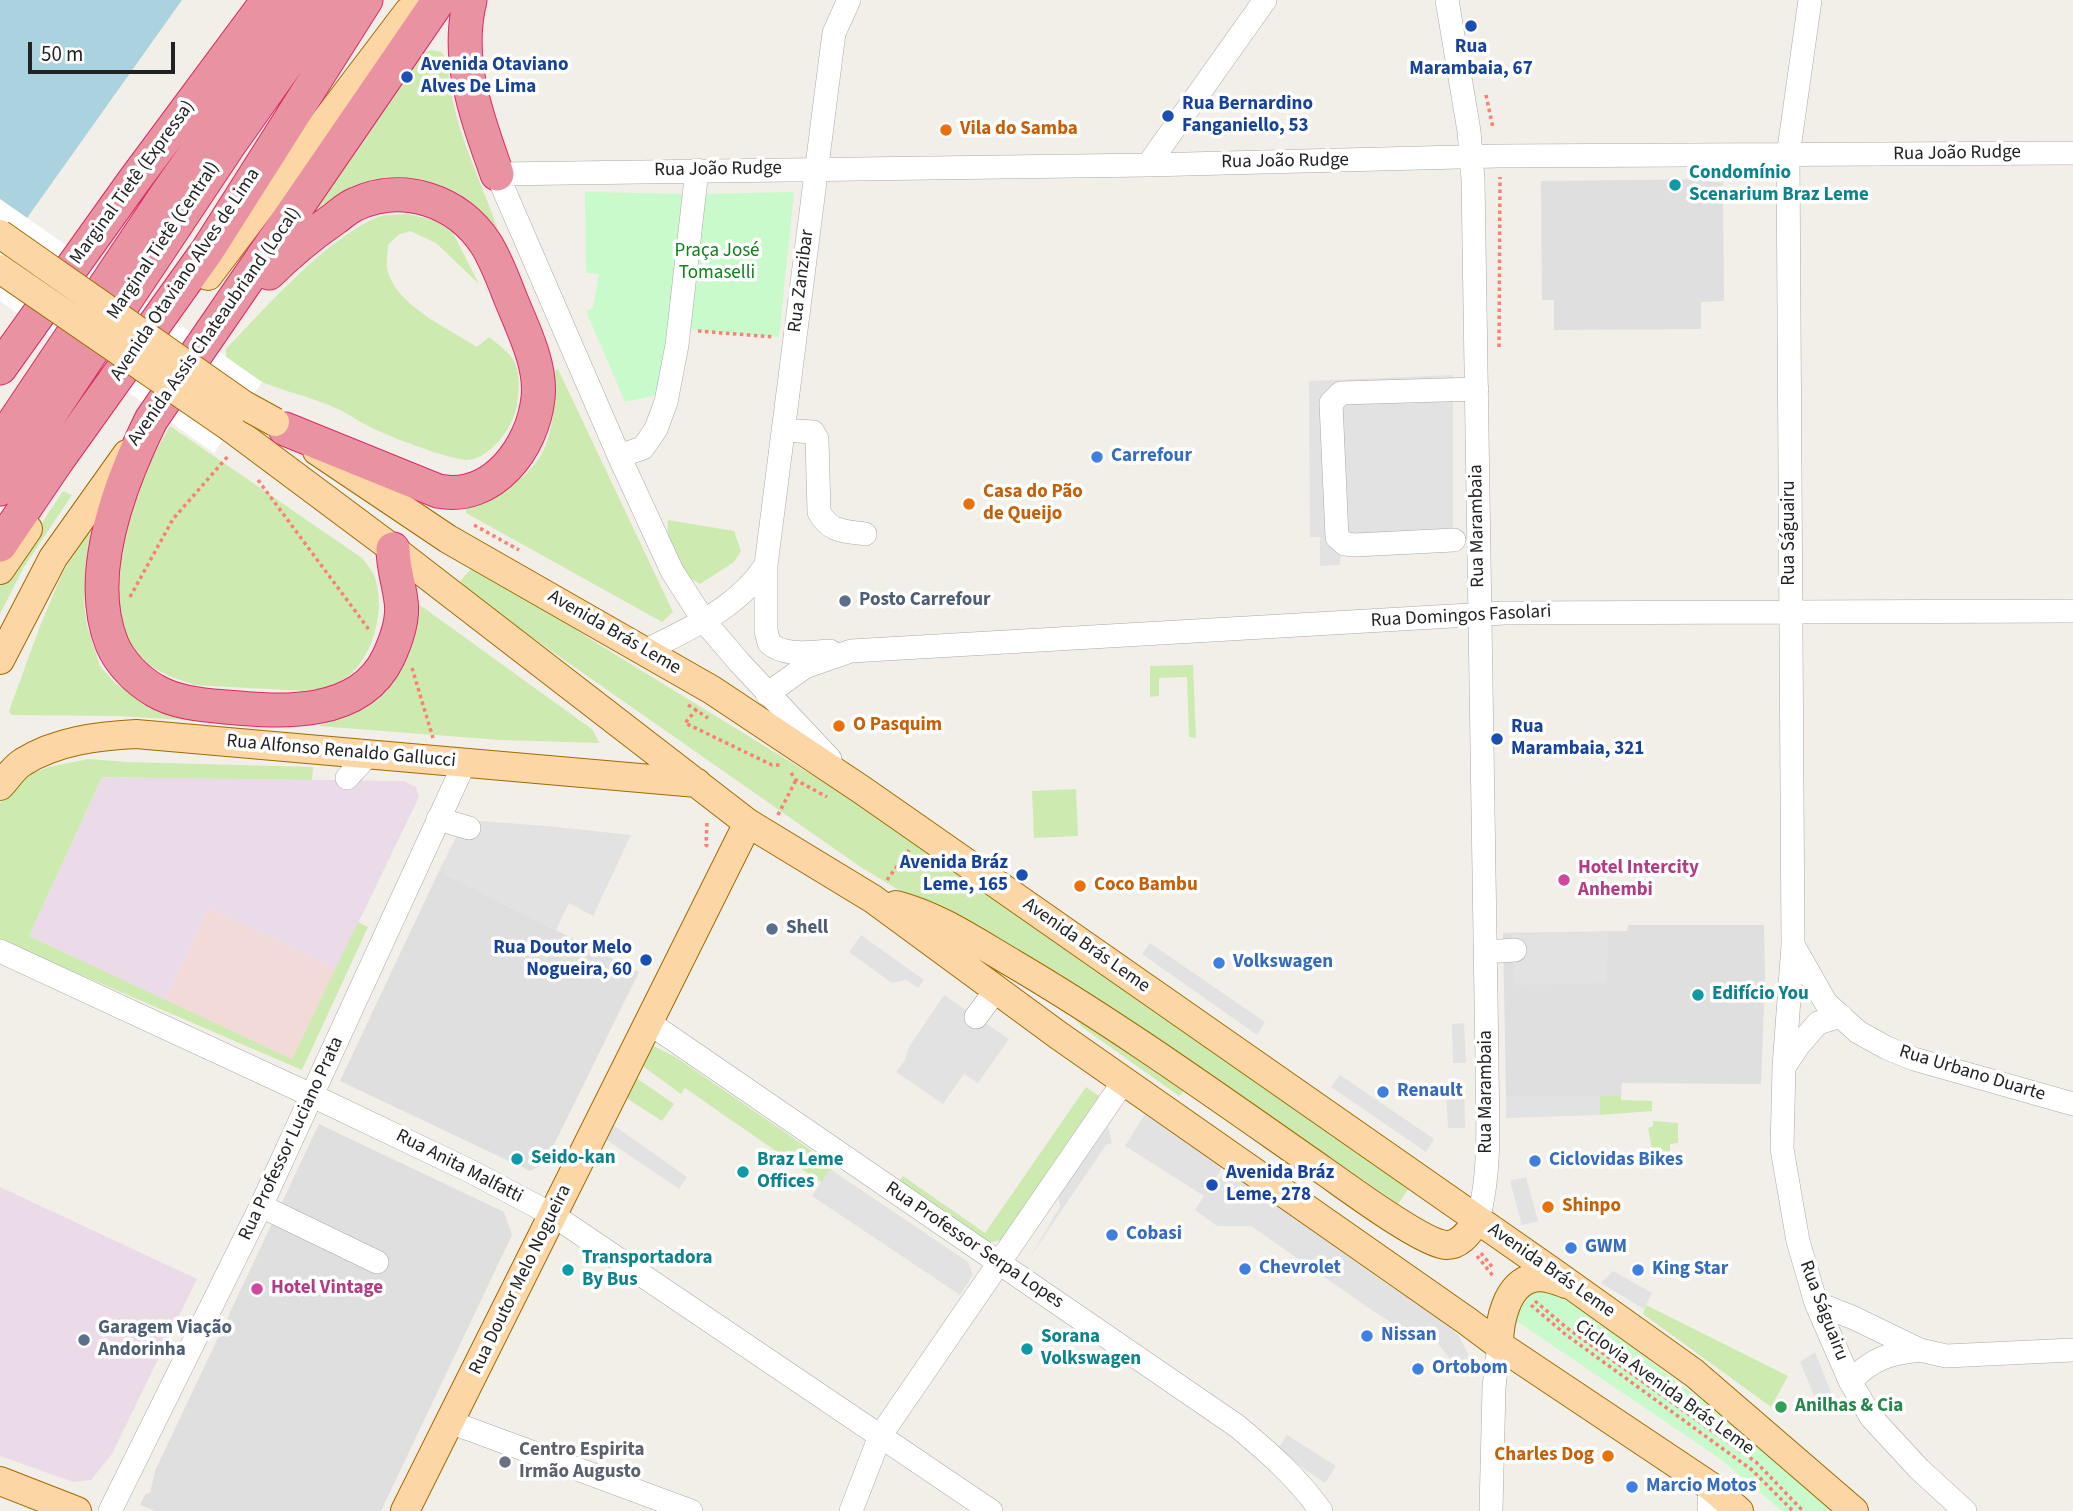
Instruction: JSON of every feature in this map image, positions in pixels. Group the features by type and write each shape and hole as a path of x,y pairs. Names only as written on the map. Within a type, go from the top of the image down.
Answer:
{"highway":[{"name":"Marginal Tietê (Expressa)","path":"0,368 268,0"},
{"path":"0,443 166,195 303,0"},
{"name":"Marginal Tietê (Central)","path":"0,489 227,148 309,32 337,0"},
{"name":"Avenida Otaviano Alves de Lima","path":"0,545 207,251 366,0"},
{"name":"Avenida Assis Chateaubriand (Local)","path":"151,420 439,0"},
{"path":"470,0 464,47 467,75 474,108 497,174"},
{"path":"211,333 272,270 312,234 355,204 390,194 420,195 444,206 470,225 485,243 499,270 534,360 539,395 533,427 518,454 500,473 476,489 454,494 438,491 280,426"},
{"path":"151,420 138,447 117,506 105,552 101,584 103,614 113,646 130,672 156,692 193,704 246,709 307,710 355,693 371,680 387,660 399,632 402,604 393,566 393,549"}],"main road":[{"path":"0,570 238,235 408,12 425,0"},
{"name":"Avenida Brás Leme","path":"0,234 244,405 448,538 712,690 862,790 1578,1289 1694,1373 1854,1511"},
{"path":"0,269 231,440 393,549 758,829 873,899 1124,1081 1467,1321 1710,1498 1739,1511"},
{"name":"Avenida Assis Chateaubriand (Local)","path":"0,660 53,558 151,420"},
{"name":"Rua Alfonso Renaldo Gallucci","path":"0,786 21,762 54,748 94,737 136,734 697,783"},
{"name":"Rua Doutor Melo Nogueira","path":"405,1511 553,1215 604,1128 648,1022 758,829"},
{"path":"873,899 939,921 1059,990 1361,1197 1431,1240 1445,1245 1455,1244 1478,1220"},
{"path":"1499,1345 1501,1319 1517,1288 1528,1279 1543,1277 1578,1289"},
{"path":"0,1481 77,1511"}],"street":[{"name":"Rua Zanzibar","path":"766,631 766,565 816,169 834,33 849,0"},
{"path":"1148,165 1265,0"},
{"name":"Rua Marambaia","path":"1447,0 1469,131 1473,179 1466,388 1479,615 1485,952 1498,1102 1478,1220"},
{"name":"Rua Ságuairu","path":"1810,0 1788,156 1793,945 1784,1067 1782,1149 1798,1241 1816,1303 1850,1381 1871,1417 1885,1433 1965,1511"},
{"name":"Rua João Rudge","path":"497,174 1148,165 1470,157 2073,153"},
{"path":"619,456 643,449 656,429 666,402 677,345 697,170"},
{"path":"497,174 619,456 672,571 705,621 767,694 862,790"},
{"path":"1454,540 1345,544 1336,537 1331,403 1341,393 1466,388"},
{"path":"783,430 813,432 817,439 819,512 824,522 833,529 865,534"},
{"name":"Rua Zanzibar","path":"645,651 705,621 730,605 746,592 766,565"},
{"name":"Rua Domingos Fasolari","path":"766,631 769,643 791,652 851,651 1479,615 2073,611"},
{"name":"Rua Domingos Fasolari","path":"767,694 805,667 851,651"},
{"path":"347,778 369,754"},
{"name":"Rua Professor Luciano Prata","path":"110,1511 313,1096 438,819 452,761"},
{"path":"438,819 469,828"},
{"name":"Rua Urbano Duarte","path":"1793,945 1826,1003 1858,1032 1914,1059 2062,1101"},
{"path":"1485,952 1515,950"},
{"name":"Rua Anita Malfatti","path":"0,951 472,1171 553,1215 991,1511"},
{"path":"976,1017 996,990"},
{"path":"1784,1067 1818,1023 1841,1016"},
{"name":"Rua Professor Serpa Lopes","path":"648,1022 878,1192 999,1263 1237,1426 1300,1482 1321,1511"},
{"path":"851,1511 880,1436 1124,1081"},
{"path":"2062,1101 2073,1119"},
{"path":"261,1206 377,1262"},
{"path":"1816,1303 1920,1350 1946,1356 2073,1350"},
{"path":"1491,1511 1494,1387 1499,1345"},
{"path":"1850,1381 1869,1363 1889,1353 1920,1350"},
{"path":"450,1422 691,1511"}],"path":[{"path":"689,330 779,337"},
{"path":"128,601 173,519 231,440"},
{"path":"257,478 377,641 407,652 452,761"},
{"path":"758,829 799,773"},
{"path":"873,899 913,846"},
{"path":"1517,1288 1567,1328 1756,1462 1802,1511"},
{"name":"Ciclovia Avenida Brás Leme","path":"1517,1288 1565,1334 1752,1470 1793,1511"}],"shaded area":[{"path":"1723,179 1724,301 1701,302 1701,329 1554,330 1554,300 1542,300 1541,181"},
{"path":"1453,375 1453,548 1341,553 1340,565 1320,566 1320,537 1310,537 1309,381"},
{"path":"102,777 404,781 416,787 419,797 336,969 209,908 165,1000 29,936"},
{"path":"465,820 631,835 593,916 569,903 556,930 439,871"},
{"path":"439,871 639,972 545,1163 530,1171 340,1081"},
{"path":"209,908 336,969 292,1059 165,1000"},
{"path":"1628,925 1764,925 1761,1084 1622,1083 1621,1096 1506,1097 1503,933 1627,931"},
{"path":"1608,932 1607,983 1514,985 1512,934"},
{"path":"861,935 924,980 918,988 906,980 892,983 849,952"},
{"path":"1150,943 1265,1022 1257,1035 1142,954"},
{"path":"944,995 1009,1039 978,1083 964,1074 943,1104 896,1072 905,1060 909,1047"},
{"path":"1464,1023 1466,1063 1453,1063 1452,1024"},
{"path":"1340,1075 1434,1139 1426,1152 1331,1087"},
{"path":"1464,1083 1465,1128 1448,1128 1446,1084"},
{"path":"1600,1096 1600,1115 1506,1118 1506,1097"},
{"path":"1145,1114 1224,1164 1208,1192 1227,1170 1391,1287 1438,1315 1459,1336 1474,1366 1460,1372 1426,1328 1416,1338 1251,1226 1217,1226 1195,1210 1204,1196 1125,1146"},
{"path":"609,1122 687,1177 679,1189 601,1136"},
{"path":"319,1124 504,1212 512,1235 381,1511 155,1511 140,1505 145,1494 150,1493 155,1471"},
{"path":"1108,1126 1112,1143 1106,1145 1028,1260 1060,1207 1058,1196"},
{"path":"830,1169 968,1262 973,1275 960,1295 812,1196"},
{"path":"1526,1177 1538,1221 1522,1225 1510,1181"},
{"name":"Garagem Viação Andorinha","path":"0,1187 197,1279 112,1454 91,1480 73,1482 0,1456"},
{"path":"1613,1271 1652,1293 1644,1309 1601,1283"},
{"path":"1815,1352 1832,1395 1822,1414 1800,1362"},
{"path":"1287,1435 1336,1466 1325,1483 1277,1450"}],"green space":[{"path":"431,50 441,52 448,60 459,125 498,230 368,183 329,201 299,223 417,56"},
{"name":"Praça José Tomaselli","path":"585,192 794,192 779,337 689,330 657,395 625,402 586,311 593,308 599,274 586,273"},
{"path":"407,214 434,220 453,233 479,284 436,243 410,231 398,235 388,245 387,268 400,293 424,314 477,347 489,337 510,355 517,368 518,399 511,422 492,448 475,458 457,459 403,441 338,409 253,378 226,362 226,349 315,259 355,229 375,218"},
{"path":"558,369 673,612 662,622 466,513 467,503 514,482 536,463 548,439 553,413 553,372"},
{"path":"170,426 362,558 374,575 379,603 374,634 361,662 340,682 303,691 194,685 152,667 122,633 111,579 136,496 150,461"},
{"path":"63,491 72,495 24,567 0,614 0,586"},
{"path":"102,510 84,603 87,625 100,666 115,683 133,695 201,721 118,716 11,715 9,711 62,574"},
{"path":"668,520 734,531 741,551 734,562 700,584 688,577 667,540"},
{"path":"475,564 595,642 846,796 1409,1188 1398,1204 1224,1085 1189,1086 1179,1096 1082,1027 1048,989 1048,979 862,868 457,585"},
{"path":"413,600 593,730 599,743 500,740 318,726 345,715"},
{"path":"1193,665 1196,738 1189,737 1187,677 1159,678 1159,696 1150,697 1150,666"},
{"path":"89,759 313,767 312,780 102,777 29,936 292,1059 358,922 368,927 302,1070 0,940 0,803 20,779 48,767"},
{"path":"1076,789 1078,836 1034,838 1032,791"},
{"path":"654,1046 677,1058 834,1166 822,1183 685,1088 681,1094 637,1062"},
{"path":"631,1074 674,1104 662,1121 623,1096"},
{"path":"1086,1087 1099,1096 1001,1240 988,1243 899,1181 903,1176 985,1233"},
{"path":"1600,1096 1652,1101 1652,1111 1600,1115"},
{"path":"1653,1121 1678,1123 1678,1143 1670,1144 1670,1166 1654,1164 1651,1158 1641,1165 1638,1152 1652,1149 1648,1128 1653,1126"},
{"path":"1522,1265 1805,1480 1833,1511 1782,1511 1719,1458 1490,1303"},
{"path":"1646,1305 1788,1376 1771,1407 1643,1314"}],"water":[{"path":"0,0 182,0 0,256"}],"pier":[{"path":"0,199 262,382 214,453 0,301"}],"place":[{"name":"Rua Marambaia, 67","path":"1471,26"},
{"name":"Avenida Otaviano Alves De Lima","path":"407,77"},
{"name":"Rua Bernardino Fanganiello, 53","path":"1168,116"},
{"name":"Vila do Samba","path":"946,130"},
{"name":"Condomínio Scenarium Braz Leme","path":"1675,185"},
{"name":"Carrefour","path":"1097,457"},
{"name":"Casa do Pão de Queijo","path":"969,504"},
{"name":"Posto Carrefour","path":"845,601"},
{"name":"O Pasquim","path":"839,726"},
{"name":"Rua Marambaia, 321","path":"1497,739"},
{"name":"Avenida Bráz Leme, 165","path":"1022,875"},
{"name":"Hotel Intercity Anhembi","path":"1564,880"},
{"name":"Coco Bambu","path":"1080,886"},
{"name":"Shell","path":"772,929"},
{"name":"Rua Doutor Melo Nogueira, 60","path":"646,960"},
{"name":"Volkswagen","path":"1219,963"},
{"name":"Edifício You","path":"1698,995"},
{"name":"Renault","path":"1383,1092"},
{"name":"Seido-kan","path":"517,1159"},
{"name":"Ciclovidas Bikes","path":"1535,1161"},
{"name":"Braz Leme Offices","path":"743,1172"},
{"name":"Avenida Bráz Leme, 278","path":"1212,1185"},
{"name":"Shinpo","path":"1548,1207"},
{"name":"Cobasi","path":"1112,1235"},
{"name":"GWM","path":"1571,1248"},
{"name":"Chevrolet","path":"1245,1269"},
{"name":"Transportadora By Bus","path":"568,1270"},
{"name":"King Star","path":"1638,1270"},
{"name":"Hotel Vintage","path":"257,1289"},
{"name":"Nissan","path":"1367,1336"},
{"name":"Garagem Viação Andorinha","path":"84,1340"},
{"name":"Sorana Volkswagen","path":"1027,1349"},
{"name":"Ortobom","path":"1418,1369"},
{"name":"Anilhas & Cia","path":"1781,1407"},
{"name":"Charles Dog","path":"1608,1456"},
{"name":"Centro Espirita Irmão Augusto","path":"505,1462"},
{"name":"Marcio Motos","path":"1632,1487"}]}
